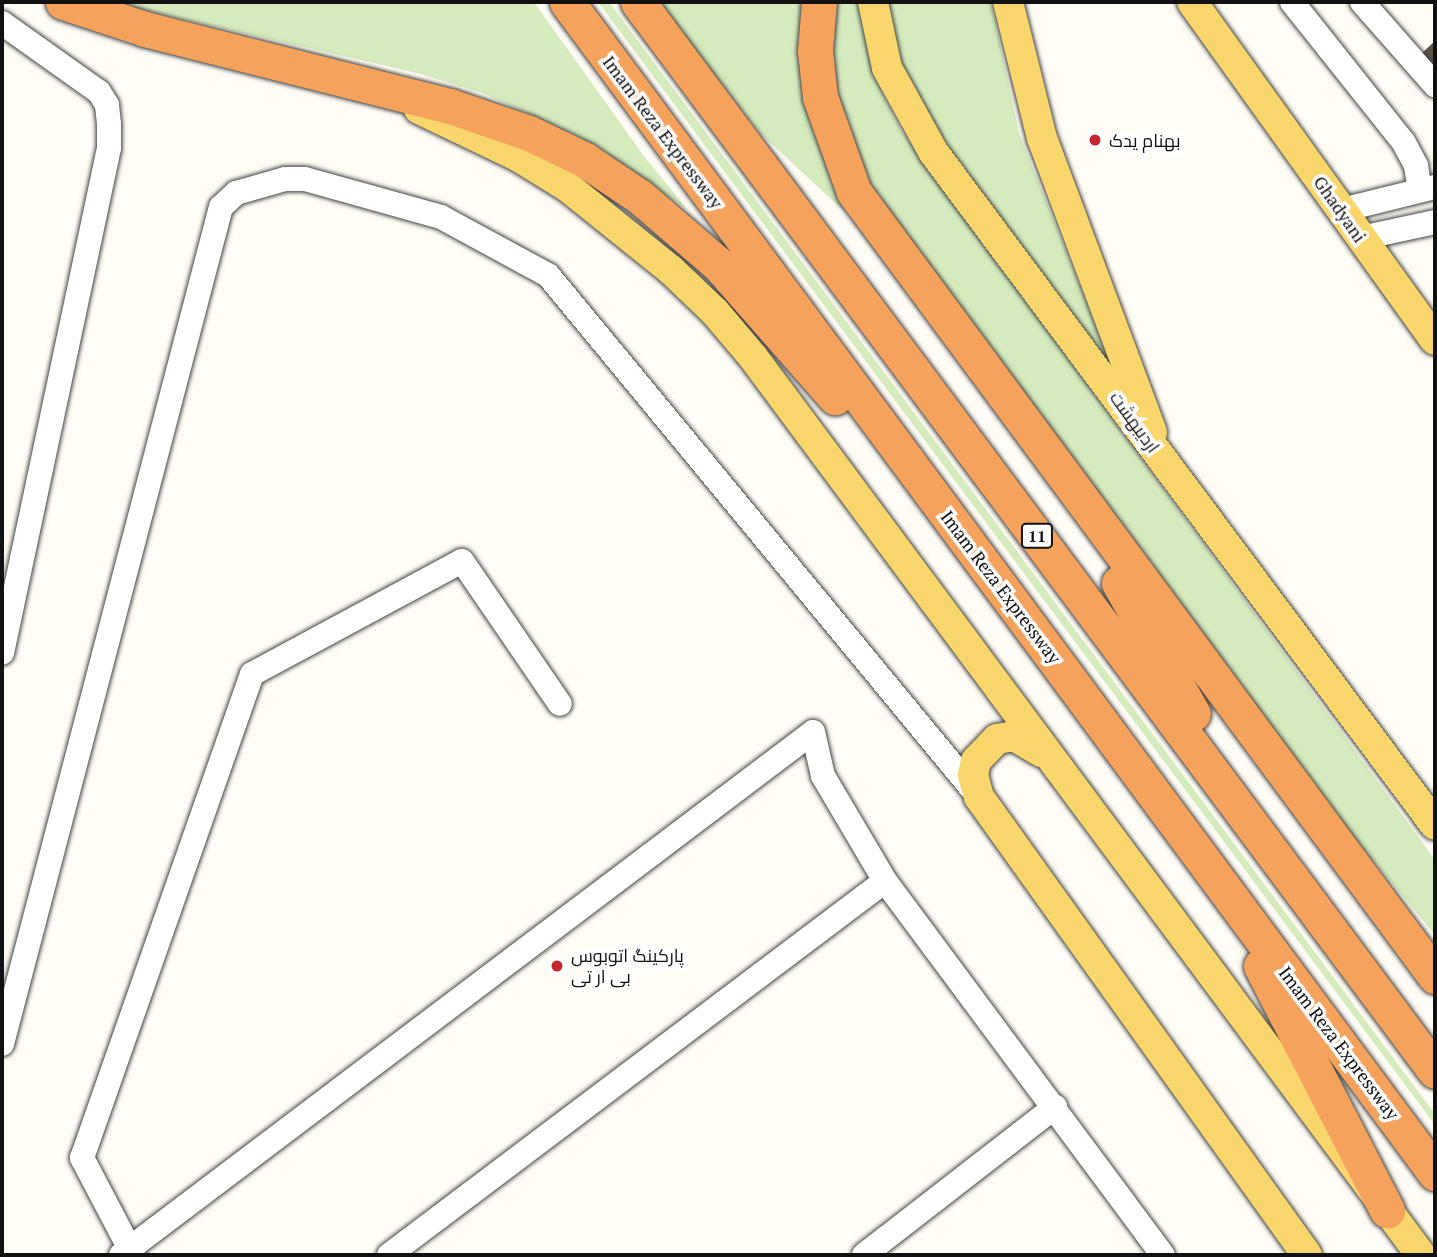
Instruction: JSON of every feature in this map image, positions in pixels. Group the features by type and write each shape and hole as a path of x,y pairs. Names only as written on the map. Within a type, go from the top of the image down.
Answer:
{"highway":[{"path":"63,2 134,26 363,82 529,133 585,160 640,197 719,265 1000,584"},
{"name":"Imam Reza Expressway","path":"567,2 1435,1173"},
{"name":"11","path":"638,2 1435,1071"},
{"path":"819,2 815,51 820,97 854,192 1435,976"},
{"path":"1045,453 1264,839"},
{"path":"1213,873 1387,1210"}],"main road":[{"name":"اردیبهشت","path":"873,2 887,68 909,113 1435,825"},
{"path":"1008,2 1042,138 1142,397 1156,450"},
{"path":"1177,2 1245,78"},
{"path":"1192,2 1245,78"},
{"name":"Ghadyani","path":"1245,78 1361,238 1426,314 1435,340"},
{"path":"363,82 519,157 569,188 671,270 715,312 753,356 1044,754 1419,1254"},
{"path":"1044,754 1014,736 997,739 976,761 973,775 979,797 1307,1255"}],"lane":[{"path":"1292,2 1404,143 1427,189 1342,210"},
{"path":"1362,2 1435,85"},
{"path":"2,23 99,92 107,105 109,148 2,653"},
{"path":"2,1044 221,207 236,193 285,179 305,179 442,217 548,275 979,797"},
{"path":"1361,238 1435,222"},
{"path":"560,704 462,561 252,674 82,1158 128,1253 813,732 823,776 885,881 1163,1255"},
{"path":"389,1255 885,881"},
{"path":"864,1255 1055,1107"}],"green space":[{"path":"109,2 534,2 643,155 688,210 580,137 482,93 417,73"},
{"path":"598,2 609,2 1435,1114 1435,1125"},
{"path":"657,2 806,2 805,91 814,133 845,212 761,134"},
{"path":"830,2 860,2 876,81 902,132 1435,860 1435,935 1319,795 869,185 831,76"},
{"path":"887,2 991,2 1019,133 1113,370 929,120 898,61"}],"building":[{"path":"1435,41 1435,68 1422,53"}],"place":[{"name":"بهنام یدک","path":"1095,140"},
{"name":"پارکینگ اتوبوس بی ار تی","path":"557,966"}]}
